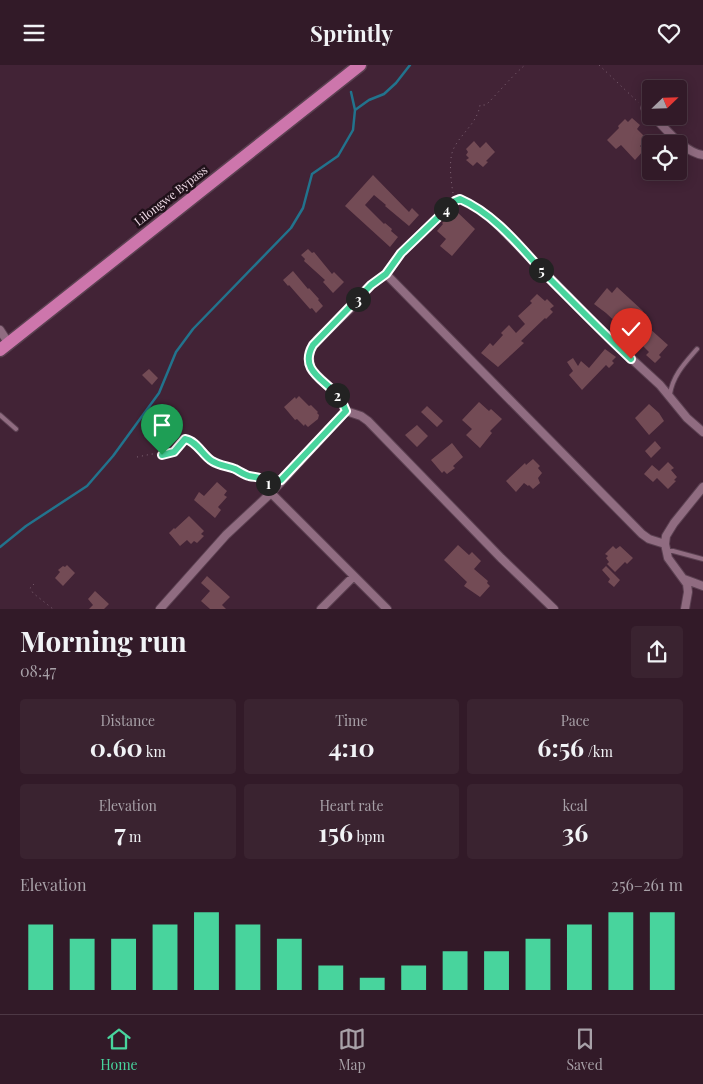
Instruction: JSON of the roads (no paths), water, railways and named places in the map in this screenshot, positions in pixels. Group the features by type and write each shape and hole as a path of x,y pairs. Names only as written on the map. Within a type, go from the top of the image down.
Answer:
{"main road":[{"name":"Lilongwe Bypass","path":"4,347 360,65"}],"street":[{"path":"663,125 688,149 703,155"},
{"path":"346,411 339,397 311,369 310,350 317,340 353,306 371,285 386,274 401,253 455,201 460,199 494,221 610,339 670,394 687,418 703,432"},
{"path":"386,274 642,534 665,547"},
{"path":"0,330 4,347"},
{"path":"160,609 226,535 271,493 346,411"},
{"path":"346,411 352,412 368,421 501,558 554,609"},
{"path":"685,609 688,592 684,579 672,566 665,547 666,536 703,487"},
{"path":"271,493 387,609"},
{"path":"321,609 354,576"},
{"path":"684,579 703,586"}],"lane":[{"path":"670,394 671,386 680,369 697,349"},
{"path":"0,415 16,429"},
{"path":"665,547 703,559"}],"waterway":[{"path":"355,110 369,100 384,94 396,83 410,65"},
{"path":"0,547 26,526 87,486 113,456 159,393 176,352 193,329 291,228 303,208 312,174 338,156 353,130 355,110 351,92"}]}
